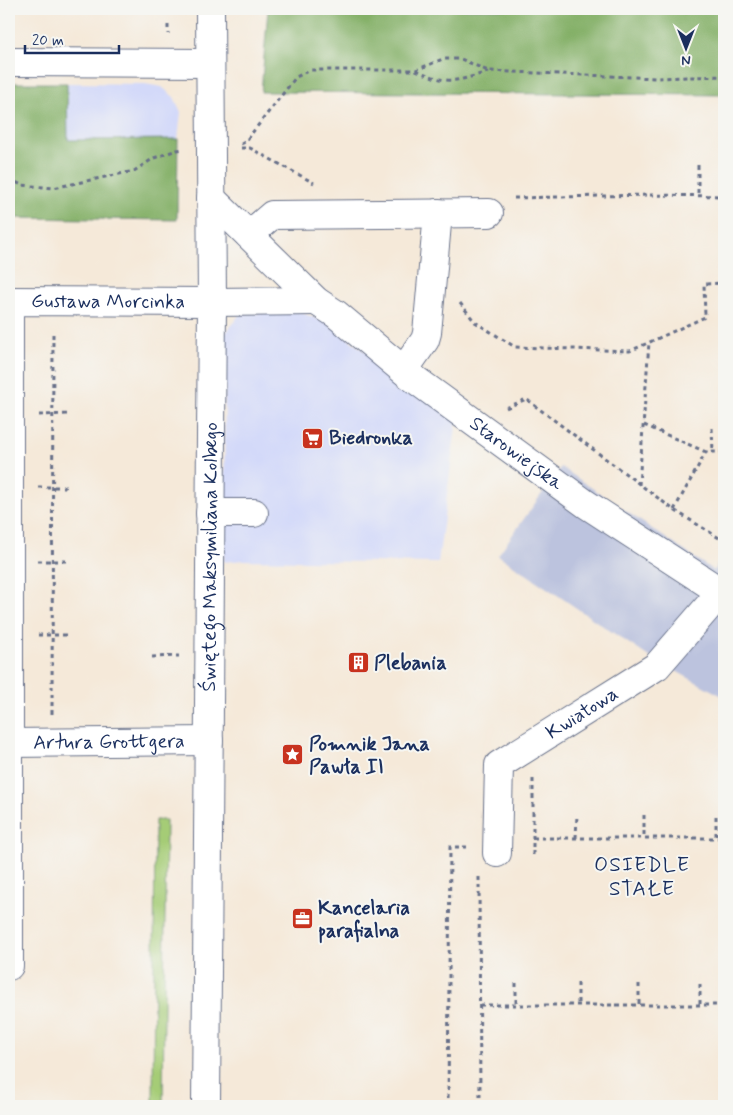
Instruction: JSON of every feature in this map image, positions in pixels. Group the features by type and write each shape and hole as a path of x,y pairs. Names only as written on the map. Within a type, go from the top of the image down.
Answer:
{"street":[{"name":"Świętego Maksymiliana Kolbego","path":"206,1106 212,302 210,9"},
{"path":"9,62 210,63"},
{"name":"Starowiejska","path":"211,198 316,301 336,314 404,370 586,504 722,593"},
{"path":"404,370 425,340 438,213"},
{"path":"249,235 272,216 489,213"},
{"name":"Gustawa Morcinka","path":"9,966 9,301 212,302"},
{"path":"212,302 316,301"},
{"path":"210,513 254,513"},
{"name":"Kwiatowa","path":"497,853 499,765 657,666 722,593"},
{"name":"Artura Grottgera","path":"9,743 209,741"}],"path":[{"path":"240,145 245,142 296,77 310,70 416,70 443,60 461,60 488,72"},
{"path":"416,70 444,81 460,81 488,72 657,78 724,76"},
{"path":"9,180 22,185 53,188 134,172 154,158 177,150 250,148 317,185"},
{"path":"698,165 698,196"},
{"path":"457,300 475,322 515,347 630,351 705,316 704,284 724,283"},
{"path":"52,718 53,321"},
{"path":"639,485 649,342"},
{"path":"502,410 526,399 674,510 724,540"},
{"path":"644,425 706,452 724,452"},
{"path":"712,428 713,452"},
{"path":"674,510 706,452"},
{"path":"152,657 183,656"},
{"path":"533,744 533,855"},
{"path":"576,838 577,814"},
{"path":"644,815 644,838"},
{"path":"716,816 716,838"},
{"path":"533,838 724,838"},
{"path":"448,1106 450,848 469,847"},
{"path":"479,876 480,1106"},
{"path":"516,982 516,1004"},
{"path":"578,983 578,1004"},
{"path":"638,984 639,1005"},
{"path":"700,984 700,1005"},
{"path":"480,1004 718,1005 724,1000"}],"shaded area":[{"path":"67,83 145,84 162,87 174,97 181,112 178,139 68,140"},
{"path":"300,312 327,323 457,419 438,563 244,560 224,562 225,334 240,314"},
{"path":"561,467 714,571 724,551 724,697 646,655 498,555"}],"green space":[{"path":"268,9 724,9 724,95 261,92"},
{"path":"9,83 67,83 68,140 178,139 177,220 9,218"},
{"path":"155,820 166,820 163,1106 153,1106"}],"place":[{"name":"Biedronka","path":"313,438"},
{"name":"Plebania","path":"358,663"},
{"name":"Pomnik Jana Pawła II","path":"293,755"},
{"name":"Kancelaria parafialna","path":"302,919"}],"district":[{"name":"OSIEDLE STAŁE","path":"642,877"}]}
